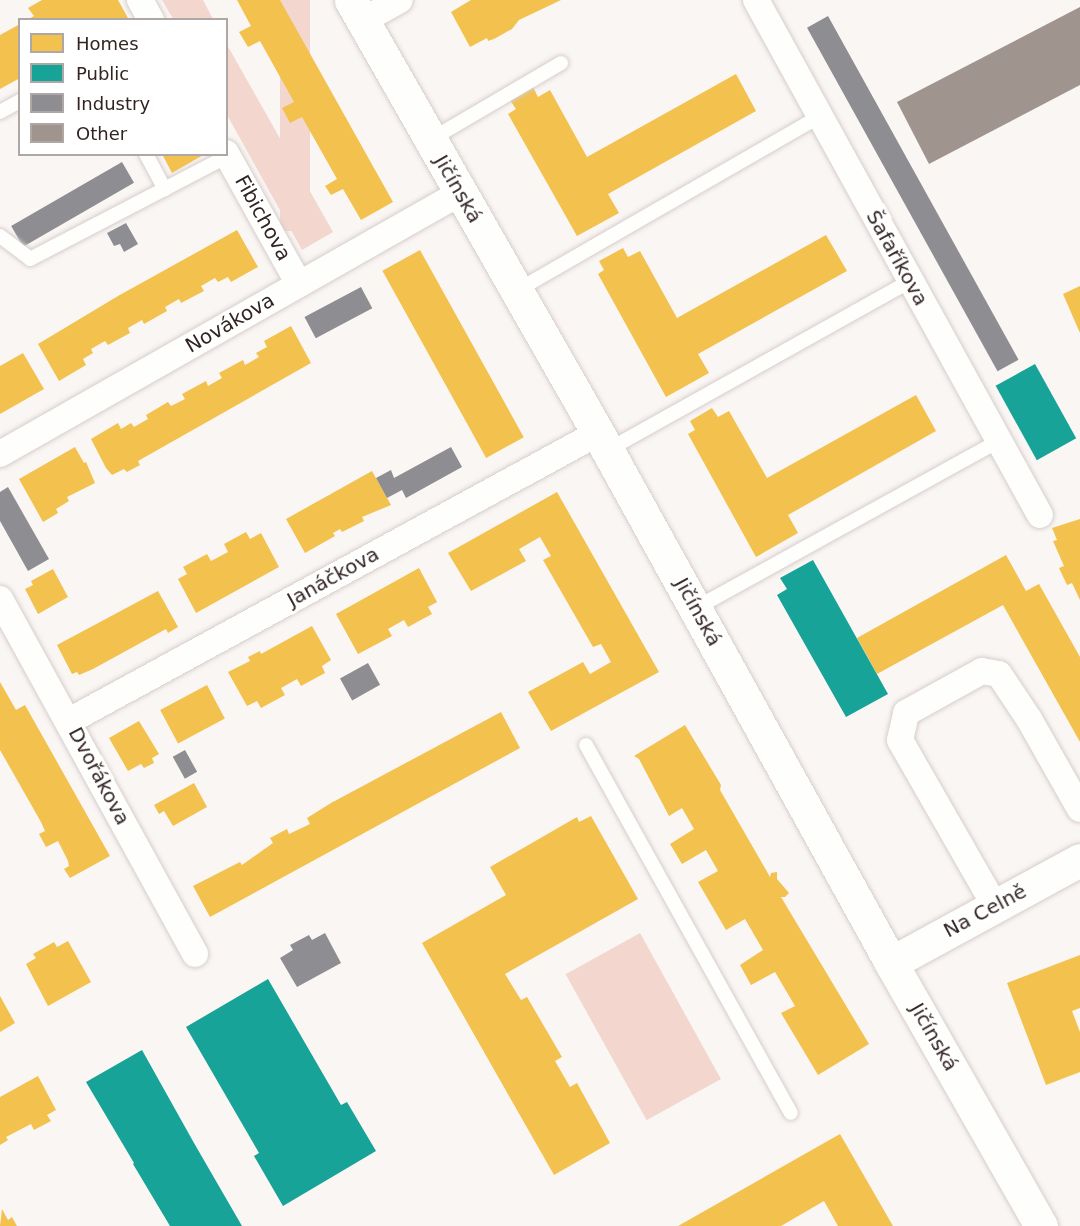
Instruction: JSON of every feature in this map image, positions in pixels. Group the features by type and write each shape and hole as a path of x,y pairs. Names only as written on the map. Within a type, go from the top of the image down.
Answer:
{"street":[{"path":"140,0 150,18"},
{"path":"357,10 400,0"},
{"name":"Šafaříkova","path":"756,0 1040,515"},
{"name":"Jičínská","path":"357,10 696,608 891,963 1041,1226"},
{"name":"Fibichova","path":"228,156 299,284"},
{"name":"Novákova","path":"0,454 460,193"},
{"name":"Janáčkova","path":"69,721 489,493 602,442"},
{"name":"Dvořákova","path":"0,599 195,954"},
{"path":"995,906 900,740 906,713 982,671 999,674 1029,719 1080,809"},
{"name":"Na Celně","path":"891,963 1080,860"}],"lane":[{"path":"430,140 561,63"},
{"path":"0,112 18,102"},
{"path":"516,291 820,116"},
{"path":"147,156 165,189"},
{"path":"0,236 30,259 225,156"},
{"path":"602,442 910,281"},
{"path":"696,608 998,441"},
{"path":"586,745 791,1113"}],"shaded area":[{"path":"162,0 203,0 212,18 172,18"},
{"path":"280,0 310,0 310,231 280,231"},
{"path":"228,47 333,232 302,250 228,117"},
{"path":"640,933 721,1079 647,1120 566,974"}],"building: Homes":[{"path":"42,0 118,0 128,18 30,18 34,16 28,8"},
{"path":"237,0 280,0 393,202 361,220 343,189 331,195 325,186 337,179 302,117 290,123 282,108 294,102 260,41 248,47 239,32 251,26"},
{"path":"471,0 561,0 519,20 512,29 494,39 488,41 487,38 470,47 451,12"},
{"path":"18,25 18,79 0,89 0,35"},
{"path":"736,74 756,111 608,194 619,213 577,236 508,114 516,109 510,100 533,87 538,97 550,90 587,157"},
{"path":"163,156 202,156 172,173"},
{"path":"237,230 258,267 231,282 228,277 218,282 215,278 201,286 204,291 181,303 179,299 165,307 167,311 144,324 142,320 128,328 130,333 108,345 105,341 91,349 93,353 83,359 86,365 59,381 38,344 118,296"},
{"path":"826,235 847,271 698,354 709,373 666,397 598,274 604,270 599,261 623,248 628,257 640,251 677,318"},
{"path":"420,250 524,437 486,458 382,271"},
{"path":"1080,286 1080,333 1063,294"},
{"path":"291,326 311,363 138,461 140,465 127,472 124,469 112,475 106,468 91,439 118,423 121,429 131,423 134,427 148,419 146,415 168,402 171,406 185,399 182,394 206,381 208,386 222,378 219,373 243,360 245,365 259,357 256,353 267,347 264,341"},
{"path":"23,353 44,389 0,414 0,366"},
{"path":"916,395 936,431 788,515 798,533 756,557 688,434 695,430 690,421 712,408 718,417 729,411 767,478"},
{"path":"75,447 84,463 86,462 95,483 67,497 69,501 56,509 58,513 43,522 19,479"},
{"path":"372,471 391,505 362,517 364,521 342,532 340,529 333,533 335,536 305,553 286,519"},
{"path":"557,492 659,672 551,731 528,692 583,662 590,674 611,662 601,644 593,647 543,560 551,556 540,537 519,549 526,561 471,591 448,553"},
{"path":"1080,519 1080,600 1072,583 1067,585 1059,568 1064,566 1053,541 1057,540 1052,528"},
{"path":"246,532 250,539 261,533 279,567 196,613 178,579 187,574 183,567 207,554 211,561 228,552 224,544"},
{"path":"1006,555 1026,591 1039,584 1080,657 1080,742 1003,605 877,674 857,638"},
{"path":"419,568 437,602 428,607 432,614 408,627 404,620 388,629 392,636 358,654 336,614"},
{"path":"53,569 68,597 38,614 25,589 33,585 31,581"},
{"path":"158,591 178,627 168,633 166,629 93,669 79,675 77,672 72,674 57,645"},
{"path":"312,626 331,660 322,666 325,673 301,686 297,679 281,688 285,695 261,708 257,701 247,706 228,672 250,661 248,657 260,651 261,654"},
{"path":"0,682 16,710 25,705 110,856 70,878 64,869 69,866 68,861 58,841 46,847 39,834 45,831 41,822 0,750"},
{"path":"207,685 225,719 178,743 160,710"},
{"path":"501,712 520,748 210,917 193,886 240,862 242,865 273,843 270,838 287,829 289,834 310,824 307,818 331,803"},
{"path":"139,721 159,754 152,758 154,763 144,768 141,764 128,771 109,738"},
{"path":"685,725 721,785 720,790 770,877 771,873 777,872 777,879 789,893 781,897 869,1044 818,1075 781,1013 795,1006 775,972 751,985 740,965 763,950 745,919 726,930 698,882 718,871 706,850 682,864 670,844 694,829 682,808 669,816 639,759 634,756"},
{"path":"194,783 207,807 173,826 164,811 159,814 154,805"},
{"path":"591,816 638,899 505,974 521,1000 527,997 562,1057 555,1061 570,1087 577,1083 610,1143 554,1175 422,943 506,895 490,867 577,817 579,822"},
{"path":"68,941 91,982 48,1006 26,964 36,958 33,954 54,942 57,947"},
{"path":"1080,955 1080,1008 1072,1011 1080,1032 1080,1072 1046,1085 1007,983"},
{"path":"0,996 15,1023 0,1032"},
{"path":"38,1076 56,1110 47,1115 51,1121 34,1130 31,1124 6,1137 8,1140 0,1145 0,1097"},
{"path":"840,1134 893,1226 838,1226 824,1201 781,1226 678,1226"},
{"path":"2,1209 8,1220 12,1217 17,1226 0,1226"}],"building: Public":[{"path":"1035,364 1076,438 1037,460 996,386"},
{"path":"813,560 888,694 846,717 777,595 787,589 780,578"},
{"path":"268,979 341,1105 347,1102 376,1151 283,1206 254,1156 259,1153 186,1027"},
{"path":"142,1050 242,1226 170,1226 86,1082"}],"building: Industry":[{"path":"828,16 1019,360 998,371 807,28"},
{"path":"122,162 134,183 23,247 11,226"},
{"path":"126,223 138,244 124,252 120,244 114,246 107,233"},
{"path":"361,287 372,308 316,338 304,317"},
{"path":"451,447 462,467 406,498 402,490 387,498 376,478 391,470 394,478"},
{"path":"8,487 49,559 28,571 0,521 0,492"},
{"path":"368,663 380,685 352,700 340,679"},
{"path":"185,750 197,772 185,779 173,757"},
{"path":"325,933 341,963 297,987 280,958 293,950 290,945 309,935 312,940"}],"building: Other":[{"path":"1080,7 1080,85 929,164 897,102"}]}
